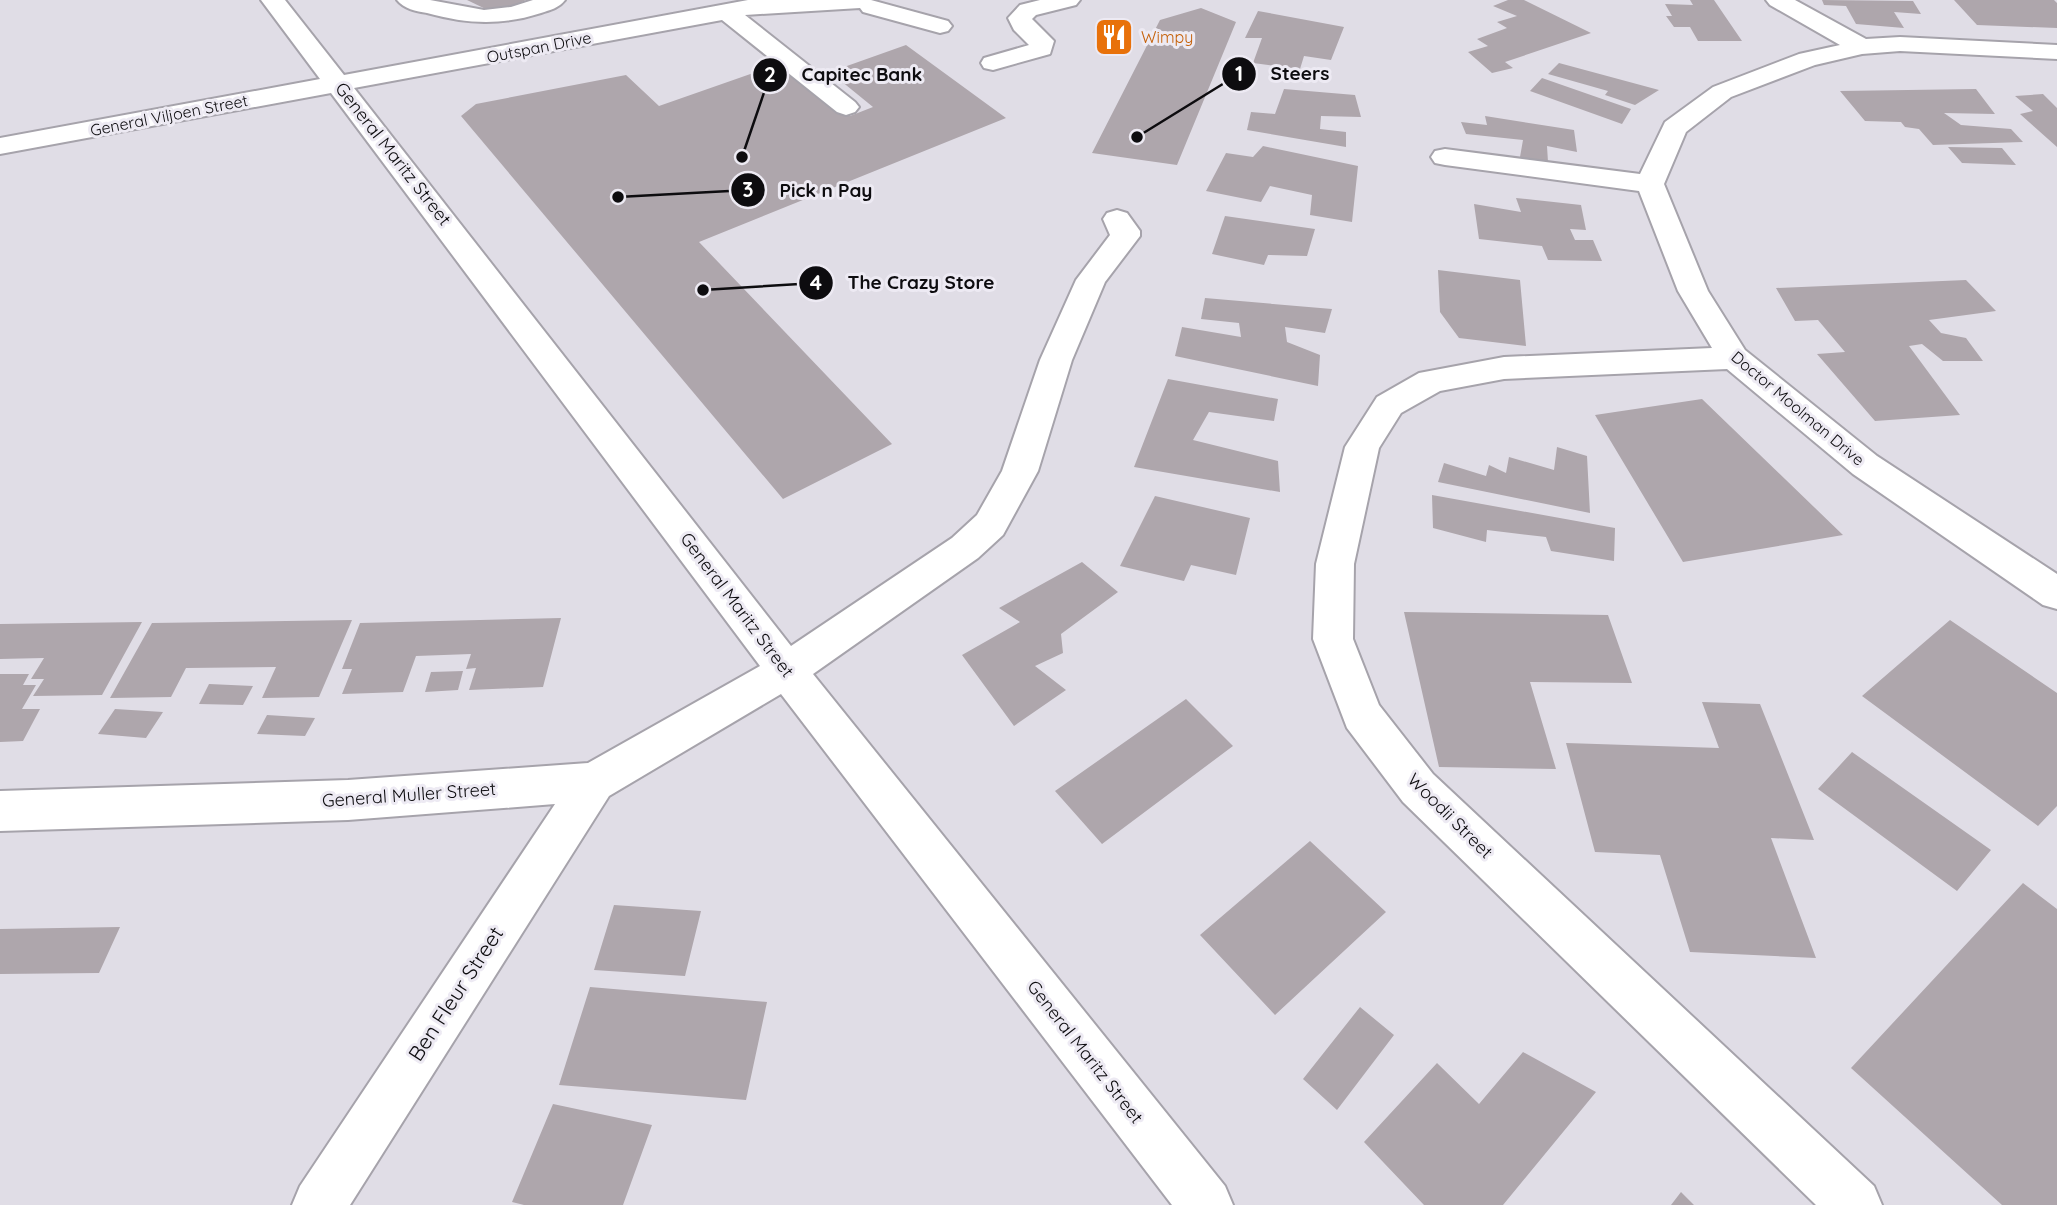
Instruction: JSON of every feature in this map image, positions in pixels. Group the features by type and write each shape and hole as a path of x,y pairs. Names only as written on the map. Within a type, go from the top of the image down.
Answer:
{"street":[{"name":"General Maritz Street","path":"273,0 862,769 1206,1205"},
{"path":"409,0 464,17 485,19 526,12 553,0 566,27 566,42"},
{"name":"Outspan Drive","path":"339,84 733,11 777,0"},
{"name":"Outspan Drive","path":"733,11 859,3 892,8 921,0"},
{"path":"859,3 940,26 921,0"},
{"path":"993,63 1041,49 1042,41 1022,25 1020,18 1028,10 1068,0"},
{"path":"1778,0 1862,47"},
{"path":"733,11 774,49 846,107"},
{"path":"744,57 804,41"},
{"path":"1445,157 1650,184 1674,128 1722,92 1808,59 1862,47 1900,44 2057,52"},
{"name":"General Viljoen Street","path":"0,146 339,84"},
{"name":"Doctor Moolman Drive","path":"1650,184 1693,291 1734,358 1865,465 2057,594"},
{"name":"General Muller Street","path":"0,811 348,800 594,782 787,670 965,548 990,525 1020,471 1056,360 1091,280 1125,236 1125,231 1117,219"},
{"name":"Woodii Street","path":"1734,358 1504,368 1431,381 1389,405 1362,447 1335,564 1333,639 1362,715 1418,788 1855,1205"},
{"name":"Ben Fleur Street","path":"318,1205 594,782"}],"building":[{"path":"467,0 526,0 496,14"},
{"path":"1508,0 1524,0 1591,33 1505,62 1513,68 1492,73 1468,52 1488,46 1477,39 1507,28 1497,22 1517,16 1493,6"},
{"path":"1690,0 1714,0 1742,41 1698,41 1690,27 1674,27 1666,16 1672,16 1665,4 1693,5"},
{"path":"1822,0 1913,1 1921,14 1894,12 1904,28 1856,24 1846,6 1824,5"},
{"path":"1954,0 2054,0 2057,3 2057,28 1977,25"},
{"path":"1201,8 1236,22 1177,165 1092,153 1160,20"},
{"path":"1258,11 1344,27 1331,60 1304,56 1300,69 1253,63 1262,38 1245,38"},
{"path":"906,45 1006,118 699,242 892,444 783,499 461,116 476,104 626,75 659,106 785,62 850,116 873,107 830,72"},
{"path":"1559,63 1659,90 1635,105 1605,95 1608,91 1548,74"},
{"path":"1542,78 1631,109 1622,124 1530,91"},
{"path":"1284,89 1355,95 1361,117 1321,116 1320,129 1346,132 1346,147 1247,130 1251,112 1275,114"},
{"path":"1976,89 1995,114 1944,113 1961,125 2011,129 2023,142 1933,145 1919,129 1905,127 1901,122 1865,121 1840,91"},
{"path":"2043,94 2057,108 2057,147 2020,114 2033,111 2015,96"},
{"path":"1485,116 1574,130 1577,152 1547,146 1548,162 1520,157 1523,140 1466,134 1461,122 1487,125"},
{"path":"1263,146 1358,166 1352,222 1310,215 1312,195 1270,186 1261,202 1206,191 1226,153 1253,157"},
{"path":"1948,147 2002,148 2016,165 1962,163"},
{"path":"1516,198 1581,205 1586,230 1570,229 1575,240 1593,240 1602,261 1548,260 1542,246 1479,239 1474,204 1521,212"},
{"path":"1225,216 1315,229 1307,256 1268,255 1264,265 1212,254"},
{"path":"1438,270 1520,280 1526,346 1459,338 1440,312"},
{"path":"1966,280 1996,311 1929,320 1941,333 1966,338 1983,361 1943,361 1922,344 1909,346 1960,415 1875,421 1817,354 1845,352 1818,320 1795,321 1776,288"},
{"path":"1205,298 1332,309 1325,333 1285,327 1287,342 1320,355 1318,386 1175,356 1182,327 1241,337 1239,323 1201,319"},
{"path":"1168,379 1278,399 1274,421 1209,412 1193,440 1278,461 1280,492 1134,467"},
{"path":"1702,399 1843,535 1683,562 1595,415"},
{"path":"1557,447 1587,456 1590,513 1438,482 1444,463 1486,476 1489,465 1506,473 1509,457 1554,470"},
{"path":"1432,495 1615,528 1614,561 1551,551 1546,537 1487,530 1486,542 1433,528"},
{"path":"1155,496 1250,518 1236,575 1191,565 1184,581 1120,566"},
{"path":"1082,562 1118,592 1061,634 1063,653 1035,666 1066,690 1014,726 962,655 1020,622 999,608"},
{"path":"1404,612 1608,615 1632,683 1530,682 1556,769 1439,767"},
{"path":"561,618 543,687 469,690 476,668 466,669 471,654 416,656 403,692 342,694 352,669 342,669 360,623"},
{"path":"352,620 319,697 262,698 276,667 186,668 171,697 110,698 152,623"},
{"path":"1950,620 2057,693 2057,806 2038,826 1862,696"},
{"path":"142,622 102,695 33,696 44,679 31,679 44,658 0,659 0,624"},
{"path":"463,671 458,690 425,692 431,672"},
{"path":"0,674 29,674 23,685 36,685 22,709 40,709 23,741 0,742"},
{"path":"209,684 253,686 243,705 199,704"},
{"path":"1186,699 1233,746 1102,844 1055,791"},
{"path":"1702,702 1760,704 1814,840 1771,838 1816,958 1690,952 1660,855 1595,852 1566,743 1719,748"},
{"path":"115,709 163,712 146,738 98,734"},
{"path":"267,715 315,718 305,736 257,734"},
{"path":"1852,752 1991,850 1957,891 1818,789"},
{"path":"1310,841 1386,912 1275,1015 1200,935"},
{"path":"2023,883 2057,909 2057,1205 2002,1205 1851,1068"},
{"path":"614,905 701,911 685,976 594,970"},
{"path":"120,927 99,973 0,974 0,929"},
{"path":"590,987 767,1002 746,1100 559,1085"},
{"path":"1360,1007 1394,1035 1337,1110 1303,1079"},
{"path":"1523,1052 1596,1092 1503,1205 1424,1205 1364,1142 1437,1063 1479,1104"},
{"path":"553,1104 652,1125 623,1205 524,1205 512,1202"},
{"path":"1681,1192 1694,1205 1671,1205"}],"place":[{"name":"Wimpy","path":"1114,37"},
{"name":"Steers","path":"1137,137"},
{"name":"Capitec Bank","path":"742,157"},
{"name":"Pick n Pay","path":"618,197"},
{"name":"The Crazy Store","path":"703,290"}]}
